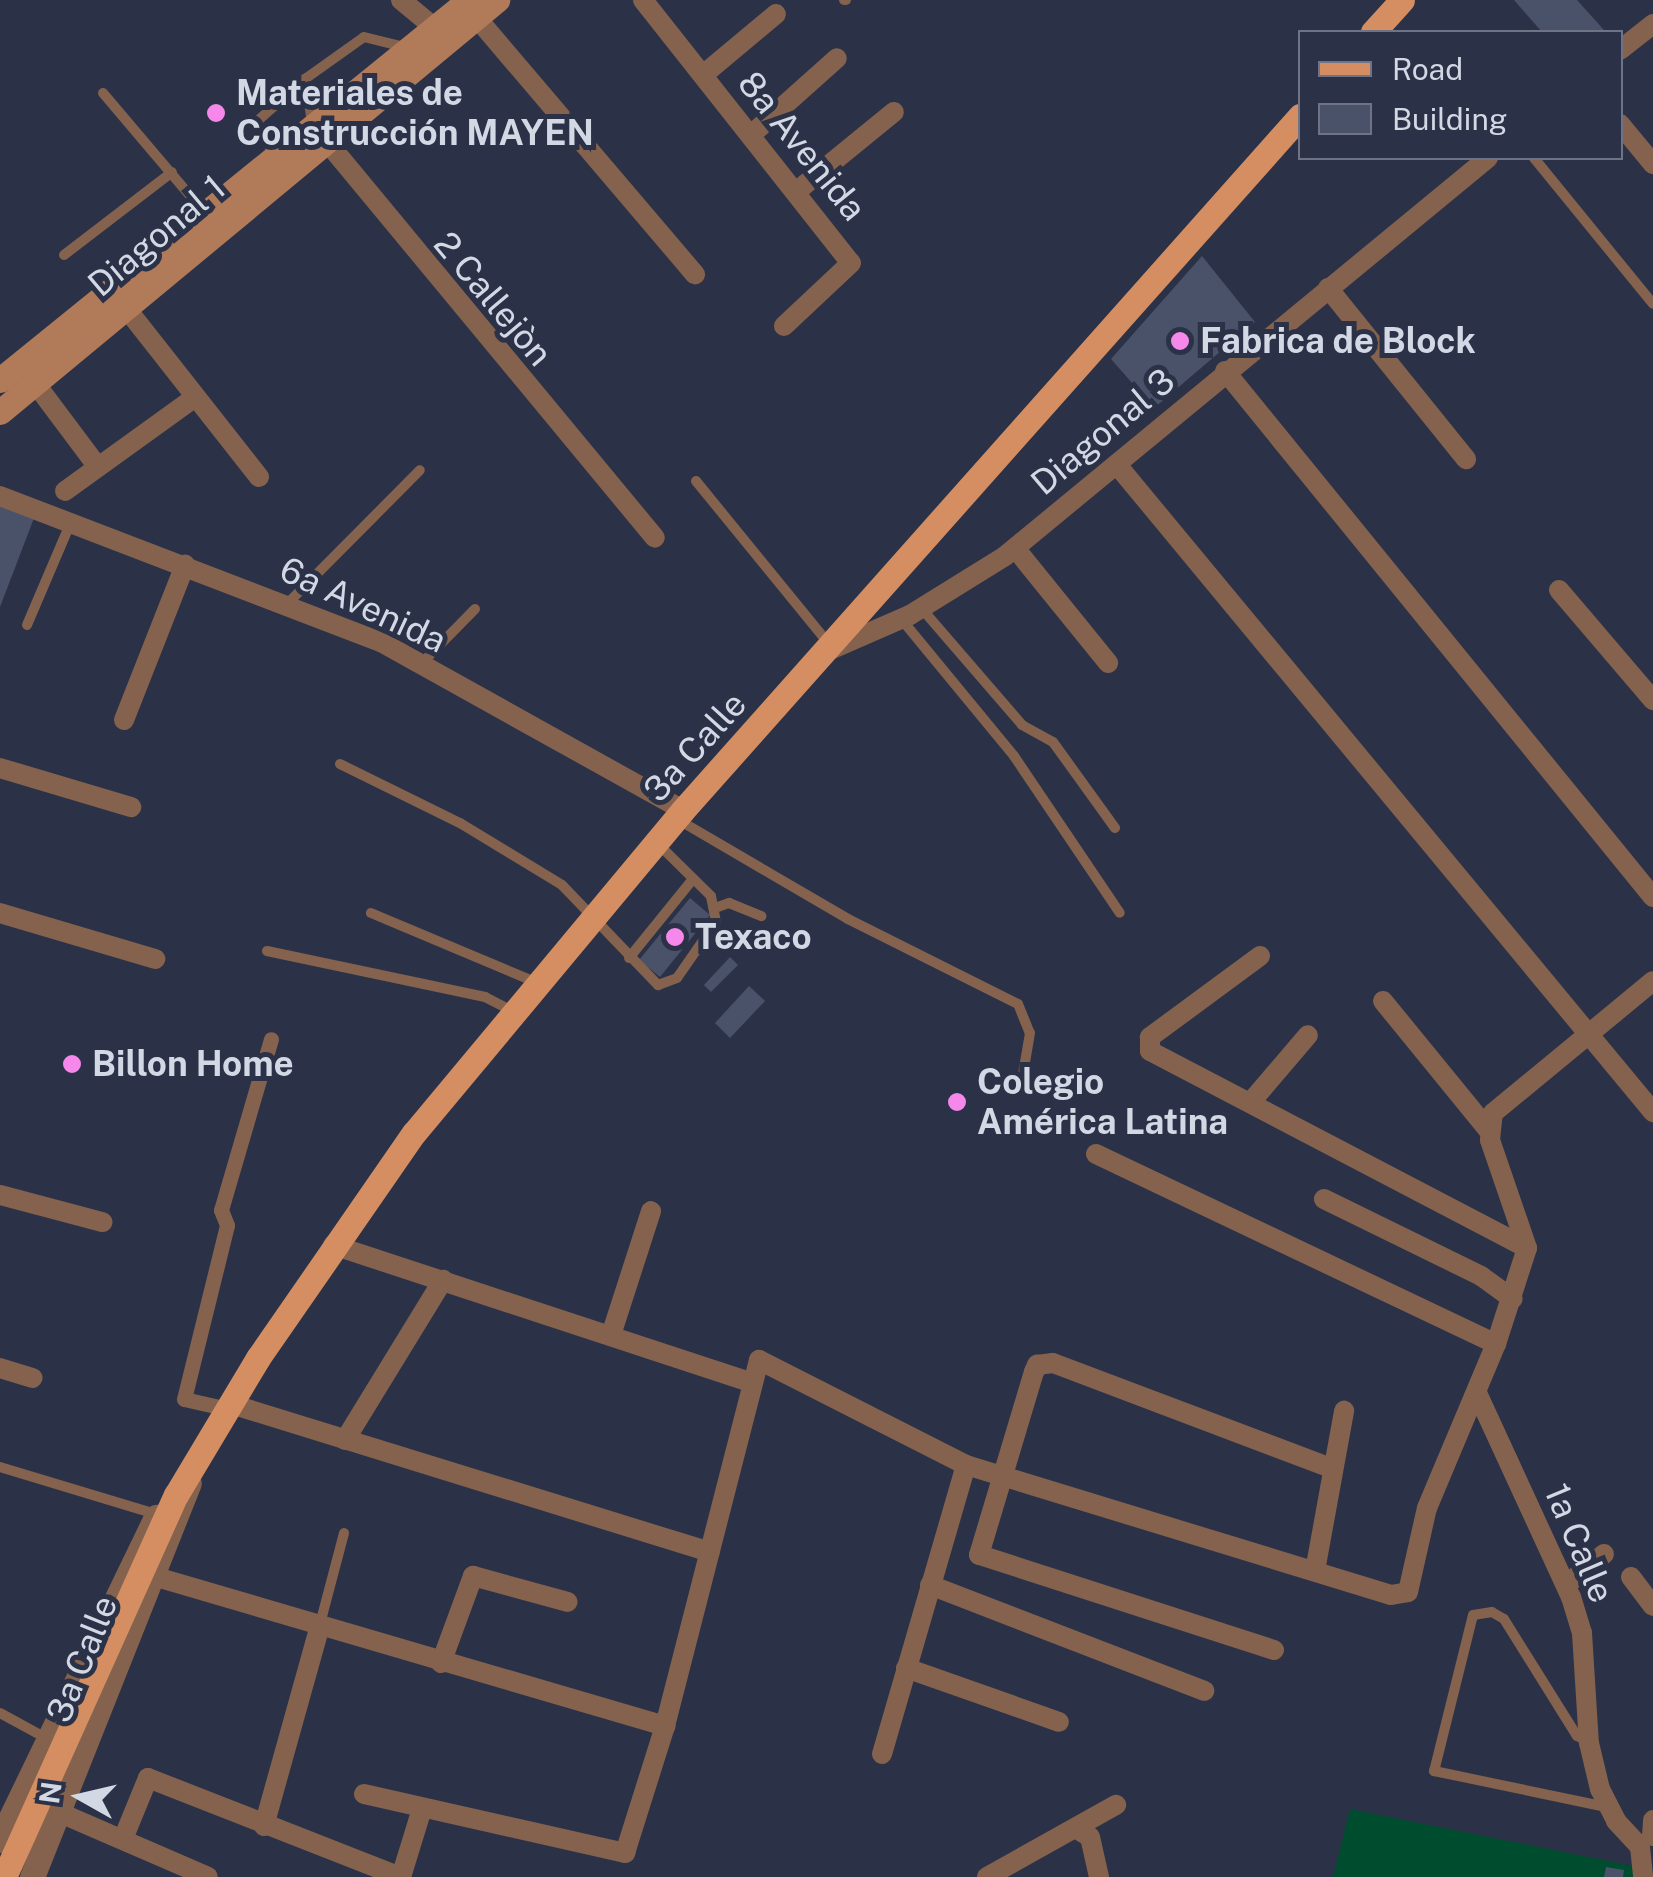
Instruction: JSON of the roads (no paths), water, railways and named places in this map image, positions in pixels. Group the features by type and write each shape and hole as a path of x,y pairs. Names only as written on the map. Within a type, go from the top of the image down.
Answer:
{"main road":[{"name":"Diagonal 1","path":"0,412 126,308 282,164 472,9 497,0"},
{"path":"1375,30 1402,0"},
{"name":"Diagonal 1","path":"320,133 410,49 441,35"},
{"name":"3a Calle","path":"4,1877 40,1788 190,1472 333,1245 536,982 679,814 832,649 1298,118"},
{"name":"Diagonal 1","path":"0,380 204,213 282,164"}],"street":[{"path":"401,0 441,35"},
{"name":"8a Avenida","path":"643,0 851,263 784,326"},
{"path":"472,9 695,274"},
{"path":"703,75 776,14"},
{"path":"1623,48 1653,24"},
{"path":"752,135 837,58"},
{"path":"797,191 894,112"},
{"path":"1623,128 1653,164"},
{"path":"320,133 655,538"},
{"name":"Diagonal 3","path":"832,649 921,608 1015,548 1486,160"},
{"path":"1328,288 1466,459"},
{"path":"126,308 259,477"},
{"path":"1225,371 1653,897"},
{"path":"35,383 97,466"},
{"path":"65,491 194,398"},
{"path":"1118,466 1653,1112"},
{"name":"6a Avenida","path":"0,496 288,603 420,664 679,814"},
{"path":"1015,548 1108,664"},
{"path":"124,720 185,565"},
{"path":"1559,590 1653,700"},
{"path":"0,768 130,807"},
{"path":"0,913 155,959"},
{"path":"1260,956 1147,1042 1156,1055 1527,1248"},
{"path":"1491,1122 1653,980"},
{"path":"364,1794 421,1812 625,1853 665,1726 754,1365 767,1360 966,1465 1391,1594 1408,1592 1427,1508 1513,1300 1527,1248 1491,1122 1383,1000"},
{"path":"1250,1103 1308,1035"},
{"path":"272,1039 221,1210 227,1226 184,1399 230,1406 710,1552"},
{"path":"1096,1154 1496,1344"},
{"path":"0,1195 102,1222"},
{"path":"1324,1199 1482,1276 1513,1300"},
{"path":"612,1332 651,1211"},
{"path":"333,1245 612,1332 750,1382"},
{"path":"345,1440 443,1280"},
{"path":"1274,1650 980,1555 1034,1372 1046,1362 1334,1469"},
{"path":"0,1368 33,1378"},
{"name":"1a Calle","path":"1477,1393 1566,1585 1582,1634 1589,1743 1609,1808 1648,1832"},
{"path":"1315,1571 1344,1412"},
{"path":"882,1754 966,1465"},
{"name":"3a Calle","path":"0,1840 157,1515 190,1472"},
{"name":"3a Calle","path":"32,1877 153,1576 190,1472"},
{"path":"1566,1585 1604,1554"},
{"path":"153,1576 665,1726"},
{"path":"441,1662 473,1576 568,1602"},
{"path":"1631,1577 1653,1606"},
{"path":"930,1585 1204,1691"},
{"path":"264,1826 320,1626"},
{"path":"906,1668 1059,1722"},
{"path":"123,1839 148,1778 401,1877 421,1812"},
{"path":"987,1877 1116,1804"},
{"path":"58,1812 208,1877"},
{"path":"1077,1829 1090,1837 1098,1877"},
{"path":"1645,1876 1648,1832"}],"lane":[{"path":"282,164 254,124 305,79 364,37 410,49"},
{"path":"305,79 320,133"},
{"path":"103,93 204,213"},
{"path":"1536,160 1653,304"},
{"path":"64,255 172,172"},
{"path":"288,603 420,470"},
{"path":"696,481 832,649"},
{"path":"27,624 72,522"},
{"path":"921,608 1022,725 1053,742 1115,828"},
{"path":"420,664 475,609"},
{"path":"901,619 1014,756 1120,913"},
{"path":"340,764 460,822 562,885 658,985 668,984 716,922 716,908 693,878 656,843"},
{"path":"679,814 848,919 1018,1004 1030,1033 1023,1074"},
{"path":"629,958 693,878"},
{"path":"716,908 730,903 762,916"},
{"path":"370,913 536,982"},
{"path":"267,951 485,997 513,1012"},
{"path":"0,1467 157,1515"},
{"path":"320,1626 344,1533"},
{"path":"1589,1743 1578,1736 1504,1619 1492,1612 1473,1615 1434,1771 1609,1808"},
{"path":"0,1712 46,1738"}],"place":[{"name":"Materiales de Construcción MAYEN","path":"216,113"},
{"name":"Fabrica de Block","path":"1180,341"},
{"name":"Texaco","path":"675,937"},
{"name":"Billon Home","path":"72,1064"},
{"name":"Colegio América Latina","path":"957,1102"}]}
